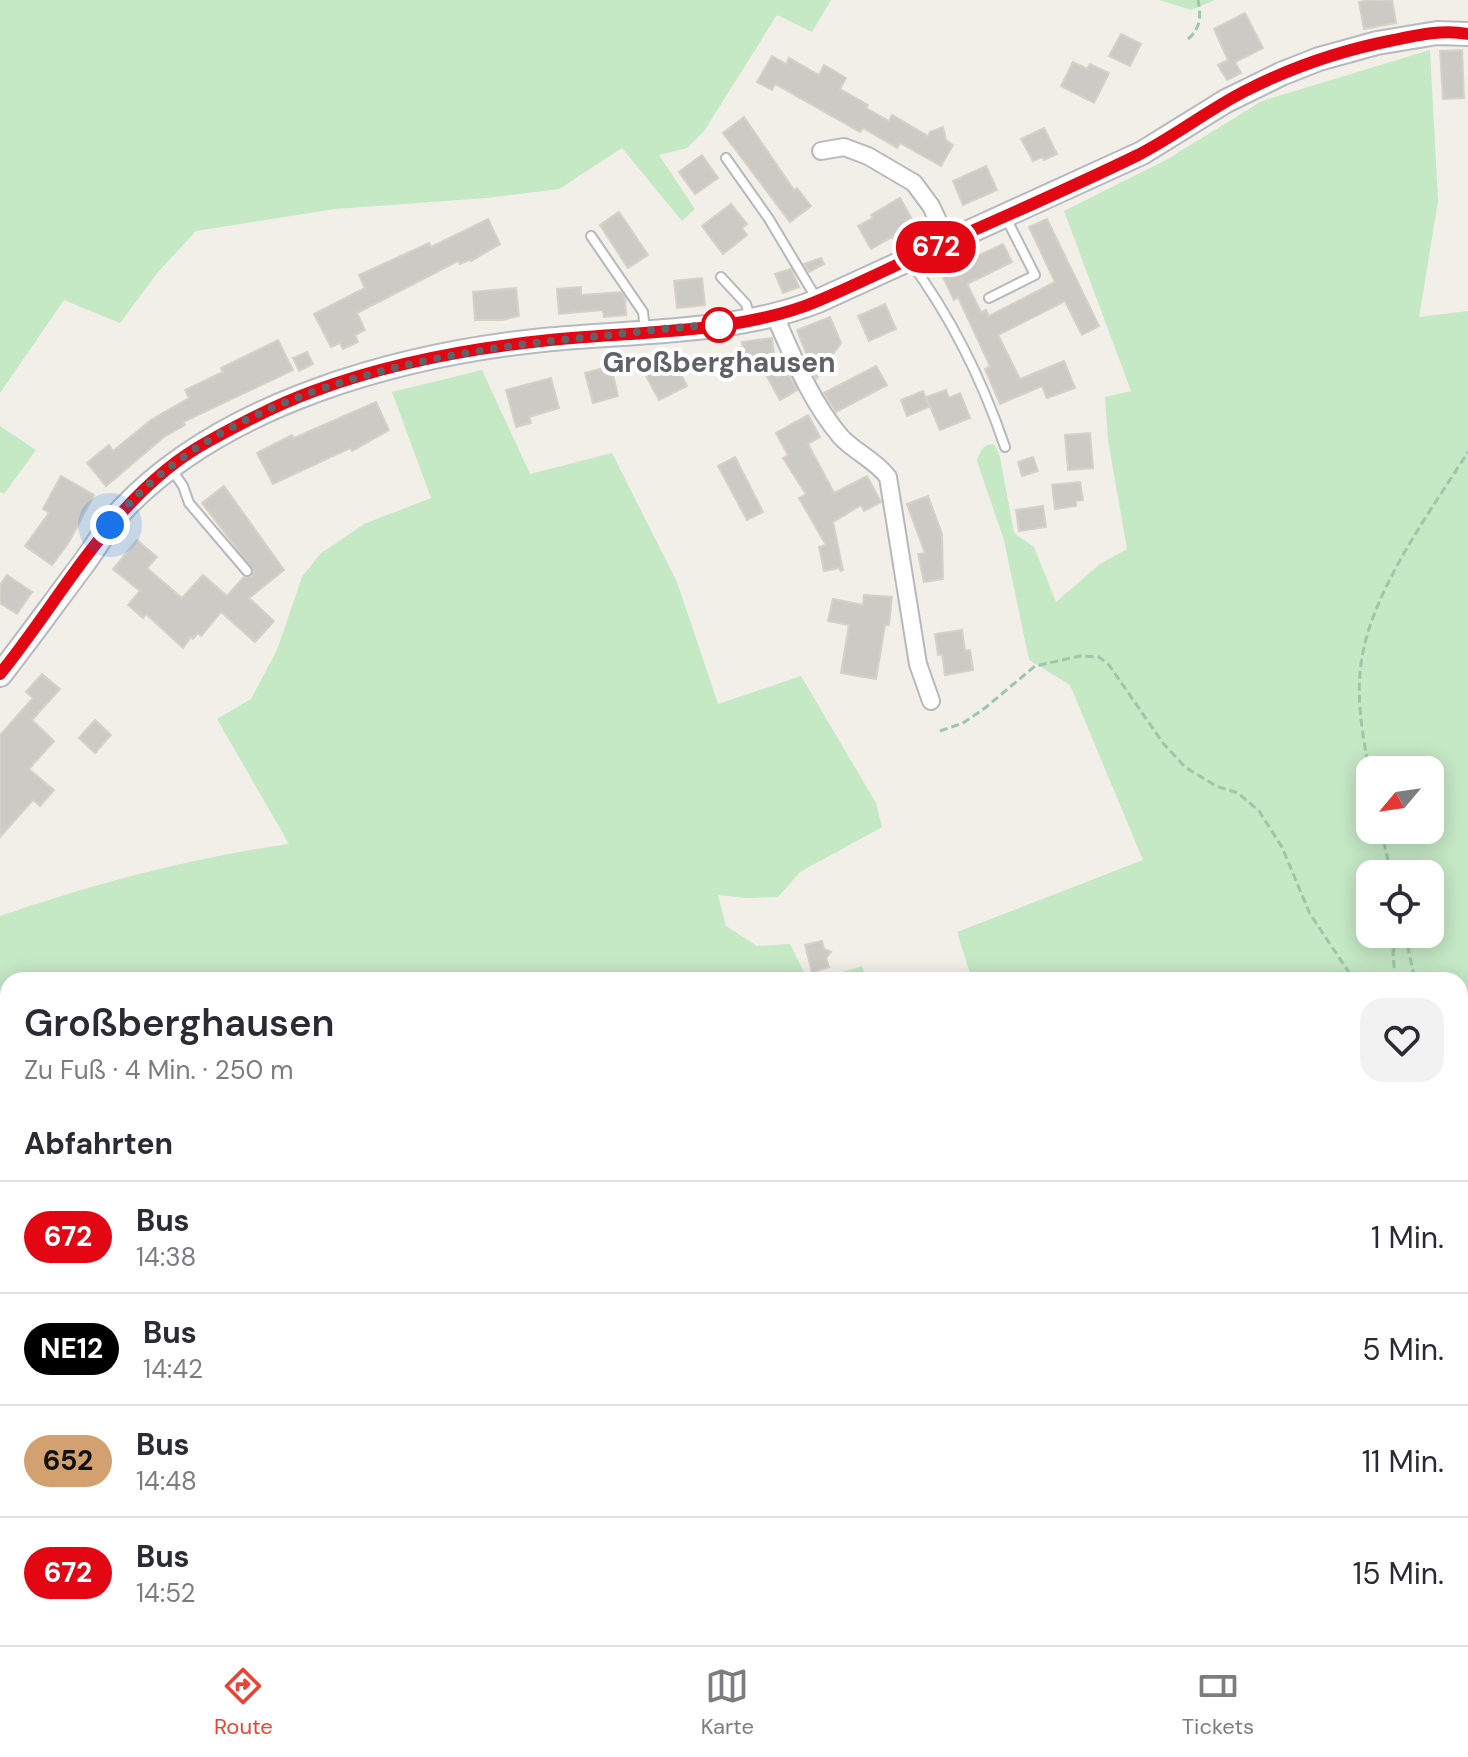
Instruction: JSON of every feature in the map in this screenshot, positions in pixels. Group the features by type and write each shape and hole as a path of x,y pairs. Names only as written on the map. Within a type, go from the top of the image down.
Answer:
{"main road":[{"path":"0,675 120,513 170,467 220,435 292,399 335,383 509,345 775,316 818,301 1142,153 1245,91 1297,67 1352,49 1404,38 1448,32 1468,34"}],"street":[{"path":"821,151 844,147 868,156 914,183 931,206 948,242"},
{"path":"775,316 798,371 837,433 888,477 918,664 931,701"}],"lane":[{"path":"726,158 769,219 818,301"},
{"path":"989,298 1035,275 1005,216"},
{"path":"591,236 643,312 645,331"},
{"path":"909,260 950,319 964,346 1005,447"},
{"path":"721,277 746,304 751,320"},
{"path":"170,467 194,510 247,571"}],"path":[{"path":"1188,39 1197,31 1201,14 1198,0"},
{"path":"1367,756 1360,722 1360,700 1361,666 1368,629 1386,588 1468,452"},
{"path":"940,731 963,723 985,708 1035,666 1080,656 1099,657 1109,665 1163,743 1185,767 1216,786 1238,793 1259,811 1282,847 1310,914 1349,972"},
{"path":"1394,948 1394,972"},
{"path":"1408,948 1413,972"}],"green space":[{"path":"0,0 831,0 812,32 777,15 704,131 687,148 659,155 695,209 682,221 622,148 559,189 486,198 335,209 196,231 158,272 120,323 64,300 0,393"},
{"path":"1159,0 1215,0 1191,10"},
{"path":"1430,50 1438,201 1419,317 1468,311 1468,972 970,972 957,932 1143,860 1070,685 1029,660 1004,540 977,461 985,446 995,445 1014,533 1034,547 1056,602 1100,564 1127,549 1108,440 1105,397 1131,391 1064,211 1166,160 1262,101"},
{"path":"482,370 530,474 612,453 677,582 718,704 801,676 876,803 882,827 800,872 778,897 718,895 726,926 757,946 790,944 804,972 0,972 0,916 143,873 289,844 217,719 251,699 277,650 302,577 320,554 364,524 431,498 392,392"},
{"path":"0,426 36,450 4,494 0,492"},
{"path":"862,966 864,972 842,972"}],"building":[{"path":"1392,0 1396,23 1364,29 1359,2"},
{"path":"1245,13 1263,48 1235,62 1241,73 1227,80 1218,65 1228,60 1214,29"},
{"path":"1121,34 1141,44 1130,66 1109,56"},
{"path":"1462,50 1464,98 1443,99 1440,51"},
{"path":"772,56 786,64 789,58 819,75 824,65 846,78 840,89 868,105 866,108 889,121 892,115 928,136 930,132 943,127 946,140 953,145 941,166 900,143 897,148 863,128 860,132 775,84 772,90 757,82"},
{"path":"1073,62 1087,69 1090,64 1109,73 1094,103 1061,86"},
{"path":"744,117 794,190 797,188 811,206 790,222 723,133"},
{"path":"1044,128 1057,154 1033,161 1021,139"},
{"path":"702,155 718,178 695,194 679,172"},
{"path":"986,166 997,190 963,205 953,181"},
{"path":"900,198 917,228 871,249 858,226"},
{"path":"731,204 747,224 742,228 747,235 723,254 702,226"},
{"path":"619,212 648,255 628,268 600,225"},
{"path":"488,219 500,244 471,261 460,264 458,261 357,313 365,330 355,335 358,342 343,349 340,343 331,347 314,314 365,288 359,275 429,243 431,247"},
{"path":"1047,219 1099,326 1082,335 1065,301 998,335 1020,379 1064,361 1075,388 1047,398 1042,386 1000,404 985,369 990,366 958,297 954,300 940,271 1003,244 1012,262 967,284 981,312 986,310 989,316 1055,282 1029,227"},
{"path":"821,258 824,264 809,272 804,264"},
{"path":"791,269 799,287 783,293 775,274"},
{"path":"702,278 705,305 677,308 674,281"},
{"path":"581,287 581,295 621,292 625,298 626,315 604,317 603,310 559,314 557,289"},
{"path":"516,288 519,316 502,320 475,320 473,292"},
{"path":"885,304 896,329 869,341 858,316"},
{"path":"830,317 841,343 816,379 797,330"},
{"path":"772,338 777,378 788,372 797,390 780,400 764,371 745,373 742,342"},
{"path":"278,340 293,370 183,422 185,425 164,437 106,486 87,463 109,445 113,451 151,420 189,398 185,390"},
{"path":"307,352 313,364 299,371 293,358"},
{"path":"673,359 687,386 659,400 645,374"},
{"path":"611,366 618,396 593,403 585,373"},
{"path":"876,366 887,385 836,412 824,393"},
{"path":"551,378 559,408 529,417 531,423 516,427 506,390"},
{"path":"946,390 949,398 960,393 970,418 940,430 926,397"},
{"path":"923,391 929,407 907,416 901,400"},
{"path":"376,402 389,430 352,451 350,448 273,484 257,453 292,435 294,438"},
{"path":"808,415 820,437 808,444 834,493 867,476 881,502 864,511 861,505 833,522 841,571 839,568 824,571 819,547 826,545 799,498 806,494 783,458 788,455 776,433"},
{"path":"1090,433 1093,468 1068,470 1065,435"},
{"path":"735,457 763,512 747,520 718,466"},
{"path":"1033,457 1038,471 1022,476 1018,462"},
{"path":"61,476 94,495 69,542 52,565 25,546 49,513 43,509"},
{"path":"1080,482 1083,500 1076,501 1076,506 1055,509 1052,485"},
{"path":"224,486 284,570 249,598 274,621 255,642 221,612 201,636 198,633 193,639 191,637 183,648 146,614 143,618 128,605 140,591 113,569 137,540 157,557 147,568 182,598 203,575 227,596 254,571 202,503"},
{"path":"928,496 942,534 943,579 924,582 918,554 925,553 907,504"},
{"path":"1043,506 1046,527 1019,531 1016,510"},
{"path":"7,575 32,592 17,614 0,603 0,585"},
{"path":"864,595 892,597 889,625 885,625 876,679 841,673 849,625 828,621 833,599 863,605"},
{"path":"962,630 965,651 970,650 973,670 945,675 935,634"},
{"path":"42,674 60,689 32,720 54,741 29,769 54,790 40,806 33,800 0,837 0,735 33,698 26,692"},
{"path":"95,720 111,735 95,753 79,738"},
{"path":"822,941 824,949 831,952 826,958 829,967 812,972 805,945"}],"bus line":[{"name":"672","path":"0,674 110,525 143,490 188,453 292,399 374,373 509,345 738,323 789,312 1142,153 1226,101 1281,74 1319,59 1377,43 1437,33 1468,34"}],"place":[{"name":"Großberghausen","path":"719,325"}],"route":[{"path":"110,525 143,490 188,453 292,399 335,383 509,345 719,325"}]}
